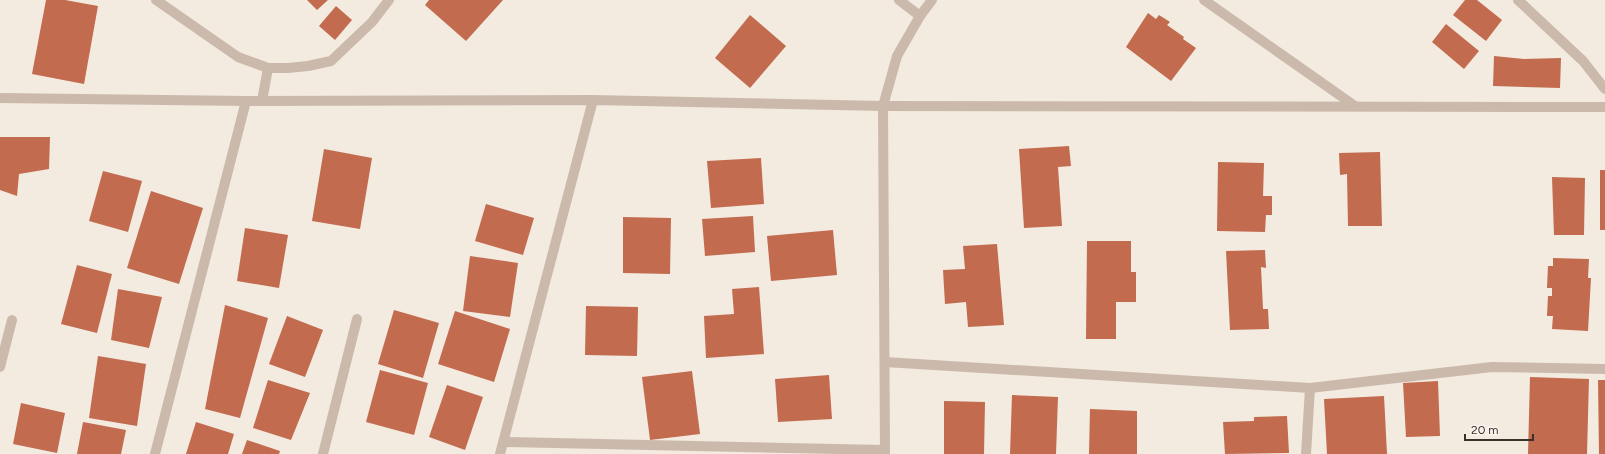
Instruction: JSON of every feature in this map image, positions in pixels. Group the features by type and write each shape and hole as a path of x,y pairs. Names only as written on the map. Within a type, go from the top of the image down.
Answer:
{"street":[{"path":"156,0 238,57 268,68 308,66 331,61 372,22 389,0"},
{"path":"899,0 920,16"},
{"path":"504,442 885,452 883,106 896,56 920,16 932,0"},
{"path":"1204,0 1355,106"},
{"path":"1518,0 1583,61 1605,89"},
{"path":"262,101 268,68"},
{"path":"0,98 246,101 593,100 883,106 1605,107"},
{"path":"500,454 593,100"},
{"path":"155,454 246,101"},
{"path":"323,454 357,318"},
{"path":"0,367 12,320"},
{"path":"885,362 1310,388 1492,368 1605,369"},
{"path":"1306,454 1310,388"}],"building":[{"path":"46,0 65,0 98,6 84,84 32,74"},
{"path":"307,0 328,0 317,10"},
{"path":"429,0 503,0 466,41 425,5"},
{"path":"1465,0 1477,0 1502,20 1486,41 1453,15"},
{"path":"336,6 352,20 335,40 319,26"},
{"path":"1148,13 1156,19 1159,15 1170,22 1167,25 1196,48 1171,81 1126,47"},
{"path":"750,15 786,46 750,88 715,58"},
{"path":"1446,24 1479,51 1464,69 1432,42"},
{"path":"1494,56 1524,59 1561,58 1560,88 1493,86"},
{"path":"0,137 50,137 49,169 19,174 17,196 0,190"},
{"path":"1069,146 1071,166 1058,167 1062,226 1024,228 1019,149"},
{"path":"324,149 372,158 360,229 312,221"},
{"path":"1380,152 1382,226 1348,226 1347,174 1340,175 1339,153"},
{"path":"761,158 764,204 711,208 707,161"},
{"path":"1218,162 1264,163 1263,196 1272,196 1272,215 1266,215 1265,232 1217,231"},
{"path":"1600,170 1605,170 1605,230 1600,230"},
{"path":"103,171 142,181 128,232 89,221"},
{"path":"1552,177 1585,178 1584,235 1554,235"},
{"path":"151,191 203,208 179,284 127,268"},
{"path":"486,204 534,218 523,255 475,241"},
{"path":"753,216 755,252 705,256 702,219"},
{"path":"623,217 671,218 670,274 623,273"},
{"path":"245,228 288,235 279,288 237,281"},
{"path":"833,230 837,275 771,281 767,236"},
{"path":"1087,241 1131,241 1131,272 1136,272 1136,302 1116,302 1116,339 1086,339"},
{"path":"997,244 1004,325 968,327 966,302 945,304 943,270 965,269 963,246"},
{"path":"1265,250 1266,268 1261,267 1263,309 1268,309 1269,329 1230,330 1226,251"},
{"path":"470,256 518,263 510,317 463,311"},
{"path":"1553,258 1589,259 1588,278 1591,278 1588,331 1552,329 1553,316 1547,316 1548,296 1552,296 1552,288 1547,288 1548,266 1553,266"},
{"path":"77,265 112,274 97,333 61,324"},
{"path":"759,287 764,354 706,358 704,316 734,314 732,289"},
{"path":"118,289 162,297 149,348 111,340"},
{"path":"225,305 268,318 240,418 205,409"},
{"path":"586,306 638,307 637,356 585,355"},
{"path":"394,310 439,323 423,378 378,364"},
{"path":"455,311 510,329 494,382 438,364"},
{"path":"287,316 323,330 305,377 269,364"},
{"path":"98,356 146,364 137,426 89,418"},
{"path":"380,370 428,383 414,435 366,422"},
{"path":"692,371 700,434 650,440 642,377"},
{"path":"829,375 832,419 778,422 775,379"},
{"path":"1530,377 1589,379 1587,454 1528,454"},
{"path":"268,380 310,393 291,440 253,428"},
{"path":"1598,380 1605,380 1605,454 1599,454"},
{"path":"1438,381 1440,436 1406,437 1403,383"},
{"path":"447,385 483,397 465,450 429,437"},
{"path":"1012,395 1058,397 1056,454 1010,454"},
{"path":"1384,396 1387,454 1327,454 1324,399"},
{"path":"944,401 985,402 984,454 944,454"},
{"path":"21,403 65,413 57,453 13,444"},
{"path":"1090,409 1137,411 1137,454 1089,454"},
{"path":"1287,416 1289,453 1225,454 1223,422 1254,421 1254,417"},
{"path":"83,422 126,430 121,454 77,454"},
{"path":"196,422 234,434 228,454 186,454"},
{"path":"247,440 280,451 279,454 242,454"}]}
